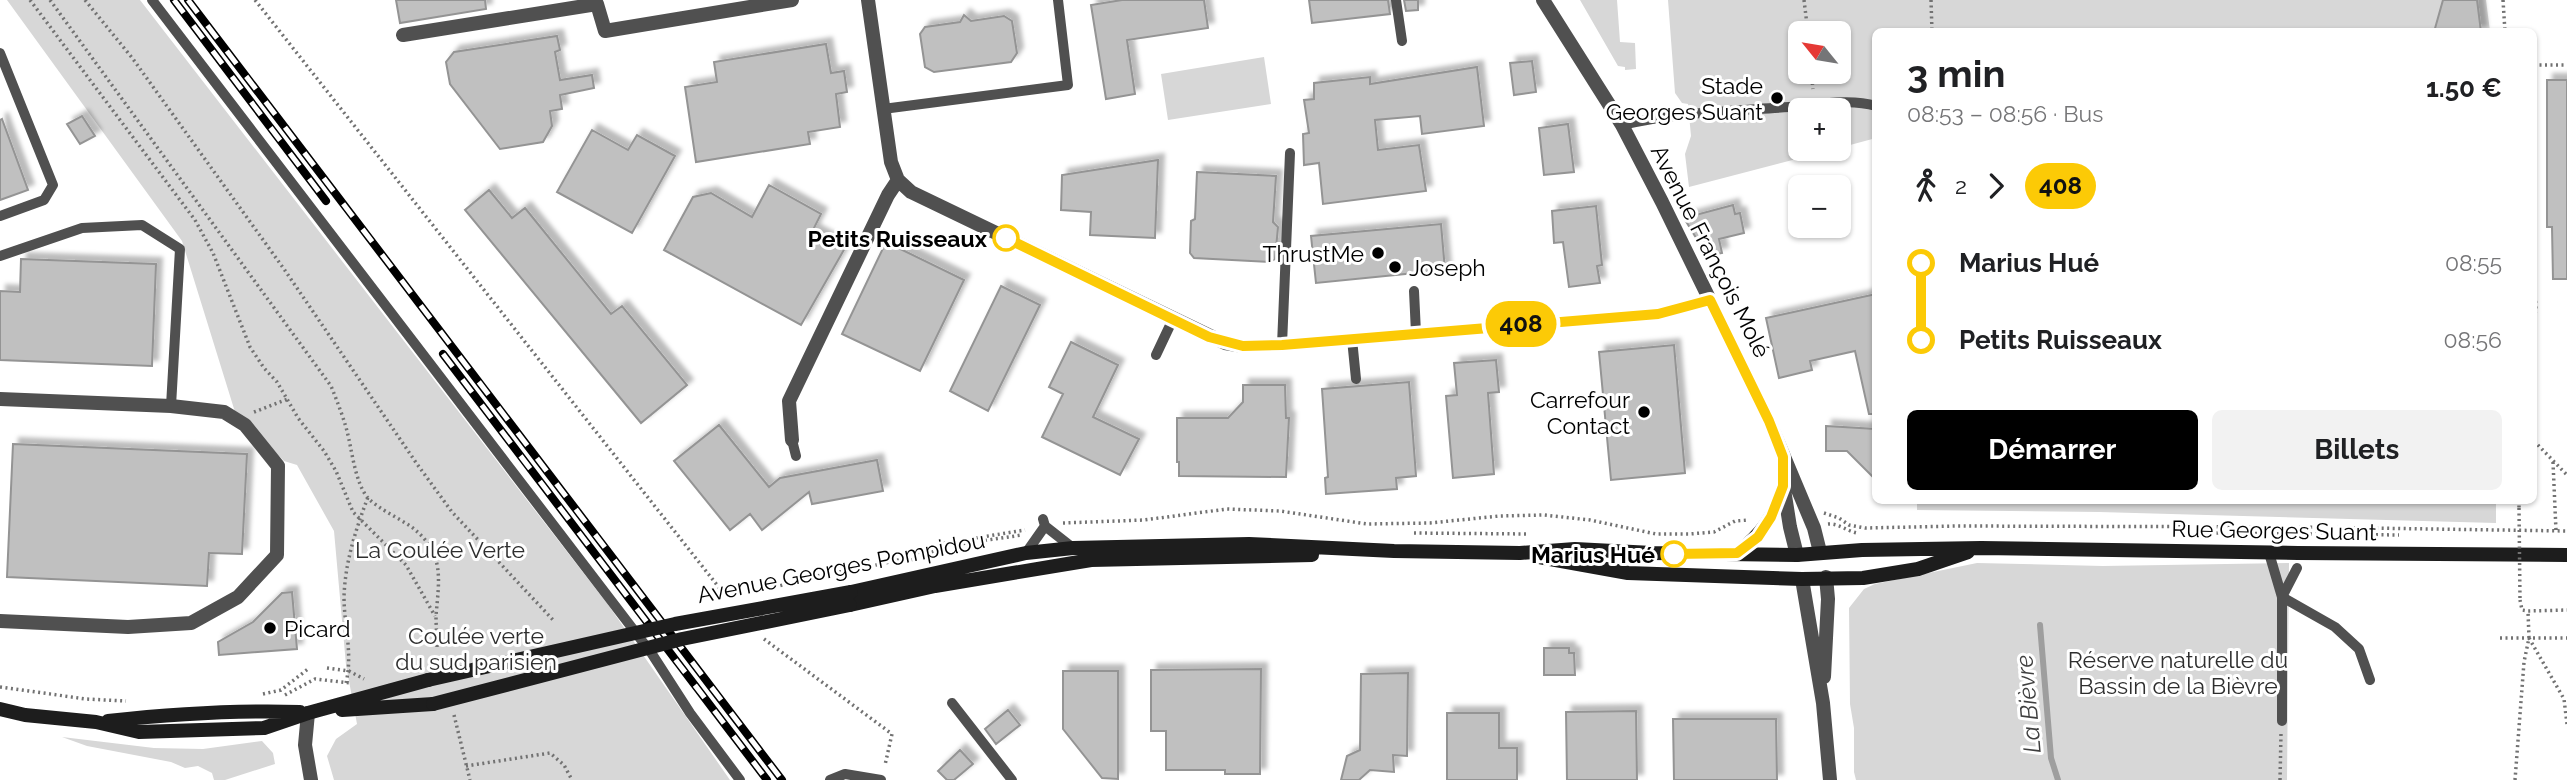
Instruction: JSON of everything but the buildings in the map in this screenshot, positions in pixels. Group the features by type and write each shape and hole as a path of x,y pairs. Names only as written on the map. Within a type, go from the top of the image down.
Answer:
{"main road":[{"path":"1737,553 1758,537 1779,499 1783,486"},
{"name":"Avenue Georges Pompidou","path":"0,709 25,715 96,722 169,714 264,711 308,713 433,704 1026,553 1073,548 1249,544 1394,551 1520,553 1575,549 1652,554 1797,555 1820,552"},
{"name":"Rue Georges Suant","path":"1802,579 1863,578 1918,569 1981,548"},
{"name":"Rue Georges Suant","path":"1820,552 1981,548 2567,555"},
{"name":"Avenue Georges Pompidou","path":"308,713 428,680 675,624 935,586 1091,559 1270,557 1394,551"},
{"path":"1820,552 1826,577"},
{"name":"Avenue Georges Pompidou","path":"1520,553 1628,573 1802,579"},
{"path":"1797,555 1802,579"}],"street":[{"path":"403,35 597,4 605,31 792,0"},
{"path":"868,0 891,162 898,180 911,192 1225,343 1243,346 1282,345 1658,314 1710,300"},
{"name":"Avenue François Molé","path":"1543,0 1622,125 1710,300 1769,421 1809,515 1820,552"},
{"path":"792,440 789,401 888,195 898,180"},
{"path":"0,399 171,406 224,412 245,425 278,466 277,555 238,597 191,623 128,627 0,621"},
{"name":"Avenue François Molé","path":"1783,457 1783,486 1797,555"},
{"path":"1823,703 1828,598 1826,577"},
{"path":"1802,579 1823,703 1830,780"},
{"path":"308,713 305,745 311,780"}],"lane":[{"path":"152,0 652,654 690,713 740,780"},
{"path":"883,109 1068,85 1058,0"},
{"path":"1396,0 1402,41"},
{"path":"0,53 53,185 44,200 0,216"},
{"path":"1622,125 1683,115 1848,103 1872,106"},
{"path":"1282,345 1290,153"},
{"path":"0,256 82,228 142,225 180,249 171,406"},
{"path":"1414,291 1416,333"},
{"path":"1156,355 1173,319"},
{"path":"1352,339 1356,379"},
{"path":"792,440 796,456"},
{"path":"1026,553 1044,522 1073,548"},
{"path":"2269,553 2282,597 2281,721"},
{"path":"2282,597 2298,568"},
{"path":"2282,597 2335,627 2359,649 2370,680"},
{"path":"952,704 1012,780"},
{"path":"830,780 845,774 882,774"}],"path":[{"path":"30,0 195,220 213,253 250,347 324,451 336,471 353,512 406,565 436,618"},
{"path":"50,0 331,386 346,430 356,472 368,497 427,541 439,567 437,648"},
{"path":"85,0 132,59 276,258 452,512 555,622"},
{"path":"255,0 721,590"},
{"path":"1804,0 1807,21"},
{"path":"1931,0 1932,28"},
{"path":"2502,0 2505,28"},
{"path":"2537,65 2567,65"},
{"path":"245,425 254,412 288,399"},
{"path":"2537,444 2567,475"},
{"path":"2553,462 2556,531"},
{"path":"346,682 350,654 344,595 350,550 368,497"},
{"path":"2519,504 2522,610 2567,610"},
{"path":"853,570 898,560 945,543 1044,522 1144,520 1227,509 1280,511 1367,524 1544,516 1590,520 1656,534 1714,532 1744,520 1755,522 1764,528"},
{"path":"1809,515 1826,513 1849,525 1865,528 2299,527 2567,531"},
{"path":"2299,527 2299,534"},
{"path":"2515,780 2524,662 2529,638 2528,611"},
{"path":"759,636 892,734 882,774"},
{"path":"2529,638 2564,699 2567,724"},
{"path":"2500,639 2567,638"},
{"path":"327,668 349,671 356,677 365,679"},
{"path":"255,695 281,690 308,669"},
{"path":"0,687 86,699 132,701"},
{"path":"453,713 470,780"},
{"path":"2280,780 2281,721"},
{"path":"466,766 550,753 564,765 572,780"}],"green space":[{"name":"Coulée verte du sud parisien","path":"7,0 140,0 609,606 730,780 334,780 327,756 336,739 357,724 346,665 334,531 297,465 284,461 235,412 182,241"},
{"path":"1580,0 1617,0 1620,42 1635,43 1636,69 1625,70 1625,67 1618,66"},
{"name":"Stade Georges Suant","path":"1668,0 2486,0 2490,28 1872,28 1872,139 1851,145 1851,98 1788,98 1789,161 1689,187 1685,154 1691,136 1688,104 1682,103 1675,93"},
{"path":"1264,57 1271,104 1168,120 1161,74"},
{"path":"1917,504 2496,504 2496,523 2099,512 1917,510"},
{"name":"Réserve naturelle du Bassin de la Bièvre","path":"1977,563 2103,566 2289,563 2287,780 1856,780 1850,704 1849,608 1864,589 1875,584"},
{"path":"62,737 154,748 203,749 262,741 273,753 275,764 225,780 214,780 212,773 198,766 185,768 171,762 87,746"}],"waterway":[{"name":"La Bièvre","path":"2040,625 2051,758 2058,780"}],"railway":[{"path":"174,0 326,201"},
{"path":"188,0 782,780"},
{"path":"443,354 767,780"}],"bus line":[{"name":"408","path":"1006,238 1209,337 1243,346 1658,314 1710,300 1769,421 1783,457 1783,486 1771,517 1758,537 1737,553 1674,554"}],"place":[{"name":"Stade Georges Suant","path":"1777,98"},
{"name":"Petits Ruisseaux","path":"1006,238"},
{"name":"ThrustMe","path":"1378,253"},
{"name":"Joseph","path":"1395,267"},
{"name":"Carrefour Contact","path":"1644,412"},
{"name":"Marius Hué","path":"1674,554"},
{"name":"Picard","path":"270,628"}],"park label":[{"name":"La Coulée Verte","path":"440,549"}]}
